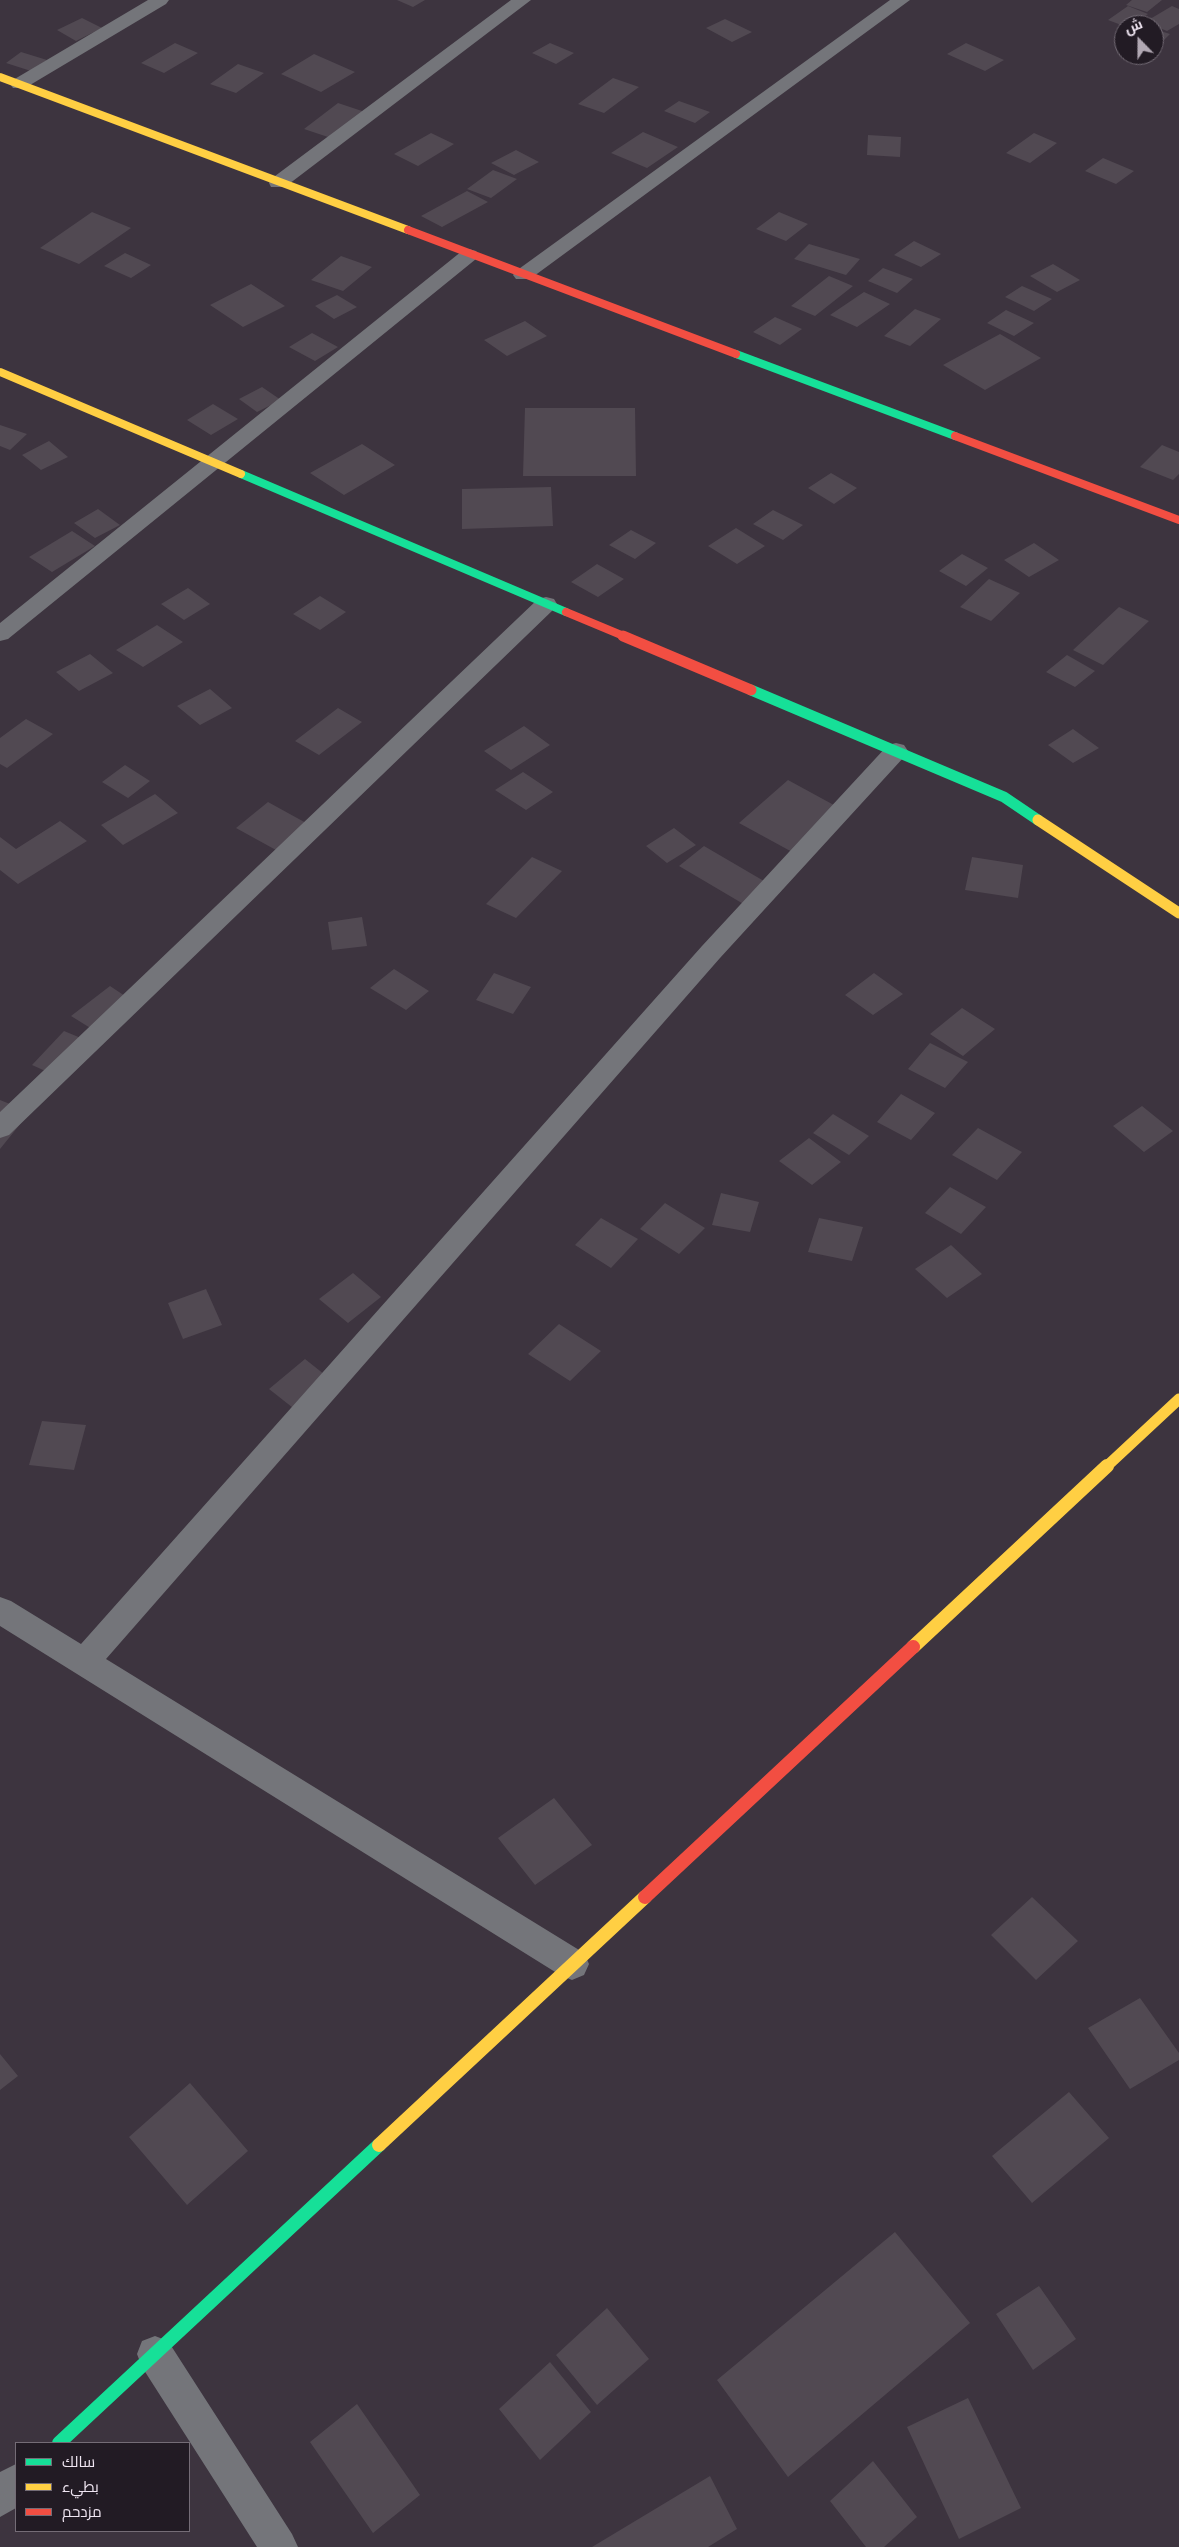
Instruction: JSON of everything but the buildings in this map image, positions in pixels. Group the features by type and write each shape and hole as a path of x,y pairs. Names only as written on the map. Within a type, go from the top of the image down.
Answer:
{"street":[{"path":"19,84 160,0"},
{"path":"278,184 522,0"},
{"path":"522,275 900,0"},
{"path":"0,77 278,184 1179,520"},
{"path":"0,634 469,255"},
{"path":"0,372 1004,797 1179,913"},
{"path":"0,1128 546,604"},
{"path":"84,1662 711,952 896,751"},
{"path":"60,2442 572,1964 1177,1405"},
{"path":"0,1610 572,1964"},
{"path":"155,2354 278,2547"},
{"path":"0,2498 15,2484"}],"traffic: fast":[{"path":"736,354 955,436"},
{"path":"241,474 566,612"},
{"path":"751,690 1004,797 1038,820"},
{"path":"60,2442 379,2145"}],"traffic: slow":[{"path":"0,77 408,230"},
{"path":"0,372 241,474"},
{"path":"1038,820 1179,913"},
{"path":"913,1647 1179,1399"},
{"path":"379,2145 645,1897"}],"traffic: jam":[{"path":"408,230 736,354"},
{"path":"955,436 1179,520"},
{"path":"566,612 751,690"},
{"path":"645,1897 913,1647"}]}
